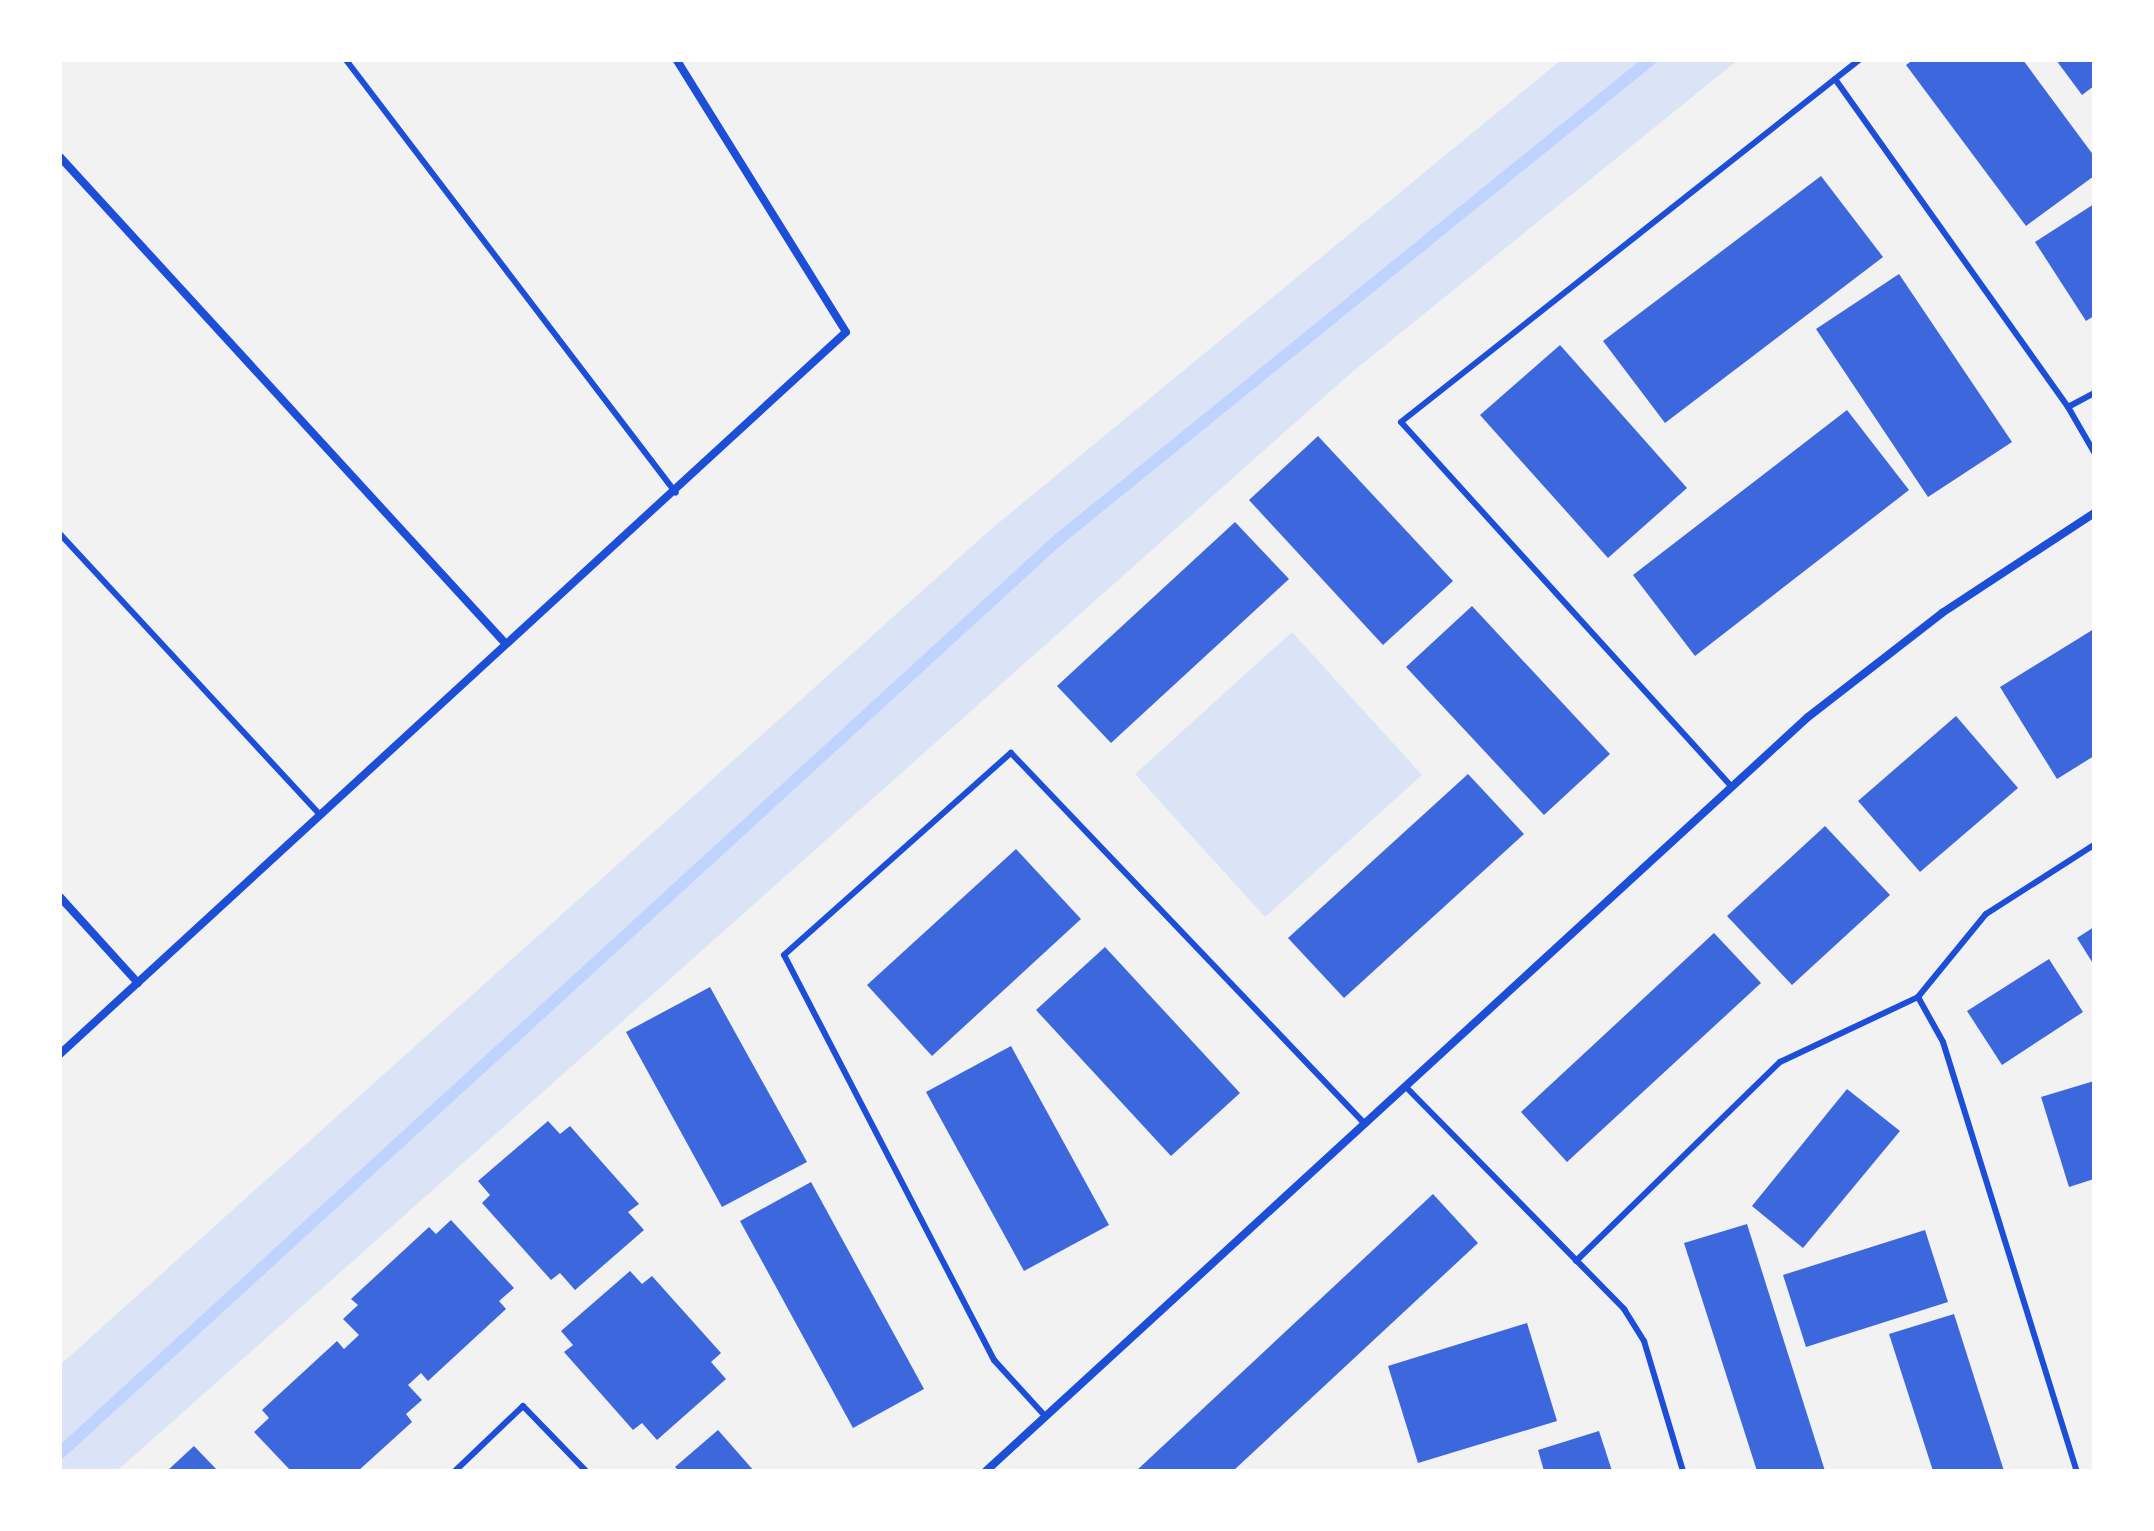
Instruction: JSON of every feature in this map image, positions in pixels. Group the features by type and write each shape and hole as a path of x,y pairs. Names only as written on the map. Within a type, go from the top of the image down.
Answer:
{"street":[{"path":"60,1054 506,644 676,493 846,332 677,60"},
{"path":"60,157 506,644"},
{"path":"986,1471 1808,717 1942,613 2094,513"},
{"path":"60,897 138,983"}],"lane":[{"path":"346,60 676,493"},
{"path":"1731,786 1401,422 1859,60"},
{"path":"1835,79 2068,407 2094,452"},
{"path":"2068,407 2094,393"},
{"path":"60,534 320,815"},
{"path":"1046,1417 994,1360 784,955 1011,753 1365,1124"},
{"path":"1576,1261 1780,1062 1918,997 1986,914 2094,845"},
{"path":"1918,997 1943,1042 2077,1471"},
{"path":"1405,1086 1624,1309 1644,1341 1683,1471"},
{"path":"455,1471 523,1406 586,1471"}],"shaded area":[{"path":"1561,60 1738,60 1351,373 117,1471 60,1471 60,1365 991,529"},
{"path":"1292,632 1422,775 1265,917 1135,774"}],"building":[{"path":"1913,60 2023,60 2094,156 2094,176 2026,226 1906,65"},
{"path":"2056,60 2094,60 2094,86 2082,95"},
{"path":"1821,176 1883,257 1665,423 1603,341"},
{"path":"2094,204 2094,316 2086,321 2035,242"},
{"path":"1899,274 2012,442 1928,497 1816,329"},
{"path":"1560,345 1687,488 1608,558 1480,415"},
{"path":"1847,410 1909,490 1695,656 1633,575"},
{"path":"1318,436 1453,581 1383,645 1249,500"},
{"path":"1235,522 1289,579 1111,743 1057,686"},
{"path":"1472,606 1610,754 1544,815 1406,667"},
{"path":"2094,629 2094,756 2057,779 2000,687"},
{"path":"1956,716 2018,788 1920,872 1858,801"},
{"path":"1468,774 1524,834 1344,998 1288,938"},
{"path":"1825,826 1890,895 1792,985 1727,916"},
{"path":"1016,849 1081,919 932,1056 867,985"},
{"path":"2094,927 2094,965 2077,938"},
{"path":"1714,933 1761,983 1567,1162 1521,1112"},
{"path":"1105,947 1240,1093 1171,1156 1036,1010"},
{"path":"2049,959 2083,1012 2002,1065 1967,1011"},
{"path":"710,987 807,1162 722,1207 626,1032"},
{"path":"1011,1046 1109,1225 1024,1271 926,1092"},
{"path":"2094,1081 2094,1179 2069,1187 2041,1097"},
{"path":"1847,1089 1900,1131 1803,1248 1752,1206"},
{"path":"548,1121 560,1134 570,1126 639,1204 628,1212 644,1230 575,1290 560,1273 551,1280 482,1203 490,1195 478,1181"},
{"path":"811,1182 924,1389 853,1428 740,1221"},
{"path":"1433,1194 1478,1243 1233,1471 1136,1471"},
{"path":"451,1220 514,1288 499,1301 506,1309 428,1381 421,1373 408,1385 422,1400 406,1414 412,1422 358,1471 291,1471 254,1432 269,1418 262,1410 337,1341 344,1349 359,1335 343,1319 358,1305 351,1299 429,1227 436,1234"},
{"path":"1747,1224 1825,1471 1757,1471 1684,1243"},
{"path":"1925,1230 1948,1302 1806,1347 1783,1275"},
{"path":"630,1271 642,1284 652,1276 721,1353 711,1362 726,1379 657,1440 642,1423 633,1430 564,1352 573,1345 561,1331"},
{"path":"1954,1314 2004,1471 1933,1471 1889,1334"},
{"path":"1527,1323 1557,1421 1418,1463 1388,1366"},
{"path":"718,1430 754,1471 679,1471 675,1467"},
{"path":"1599,1431 1612,1471 1544,1471 1538,1450"},
{"path":"194,1446 218,1471 167,1471"}],"waterway":[{"path":"60,1453 1059,539 1650,60"}]}
